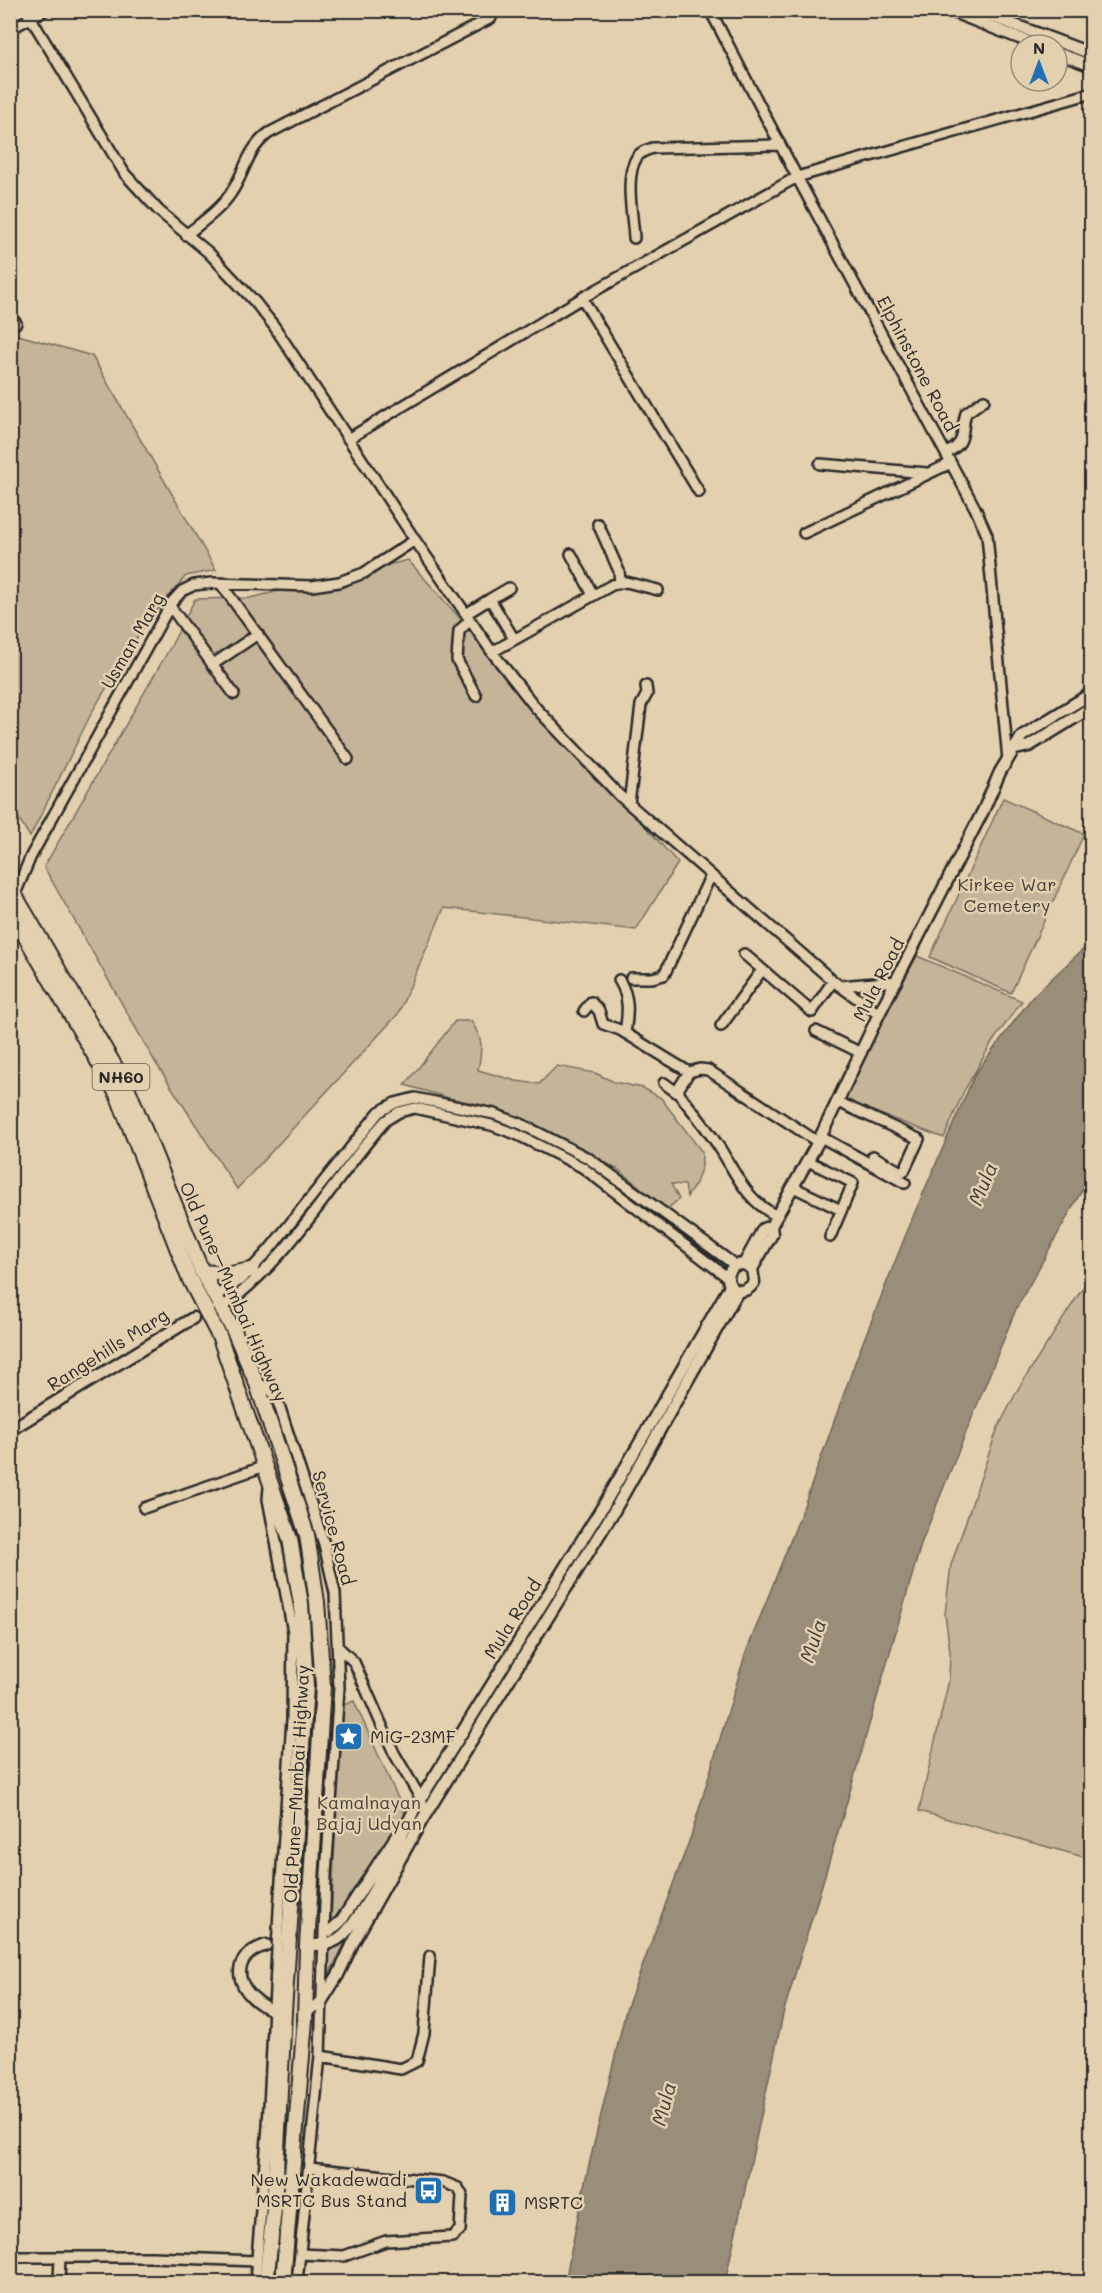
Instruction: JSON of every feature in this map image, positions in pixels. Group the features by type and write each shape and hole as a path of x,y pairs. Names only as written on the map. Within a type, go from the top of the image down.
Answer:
{"highway":[{"name":"Old Pune–Mumbai Highway","path":"13,891 128,1089 202,1272 235,1333 257,1384 307,1535 317,1602 323,1686 305,2013 283,2283"},
{"name":"Old Pune–Mumbai Highway","path":"10,910 117,1094 189,1278 220,1338 290,1539 300,1604 306,1686 279,2012 274,2210 266,2283"},
{"path":"202,1272 230,1274 251,1270"}],"main road":[{"path":"948,10 1009,34"},
{"path":"975,10 1092,54"},
{"path":"1069,57 1092,66"},
{"name":"Mula Road","path":"307,1946 323,1944 340,1938 349,1929 399,1845 421,1799 605,1503 732,1284 728,1272 744,1266 771,1234 774,1221 820,1140 879,1014 983,811 1000,772 1022,736 1092,693"},
{"path":"1016,749 1029,746 1092,707"},
{"name":"Mula Road","path":"732,1284 748,1289 754,1282 755,1277 744,1266"},
{"path":"305,2013 321,2002 426,1812 614,1511 732,1284"},
{"path":"205,1310 218,1303"},
{"name":"Rangehills Marg","path":"10,1430 205,1310"},
{"path":"330,1931 341,1921 410,1818"},
{"path":"266,1945 249,1953 243,1960 241,1977 246,1991 279,2012"}],"street":[{"path":"10,29 28,14 45,10"},
{"path":"186,235 218,209 231,193 257,141 268,133 491,18 488,10"},
{"name":"Elphinstone Road","path":"710,10 946,453 987,535 1008,760"},
{"path":"28,14 125,174 137,189 186,235 209,253 262,310 492,652 536,708 628,804 837,984 879,1014"},
{"path":"348,439 582,298 797,177 1092,93"},
{"path":"634,238 630,175 642,151 653,148 780,145"},
{"path":"582,298 699,492"},
{"path":"946,453 956,449 960,442 966,413 984,400"},
{"path":"804,533 951,463"},
{"path":"820,464 929,473"},
{"path":"598,524 621,576 620,582"},
{"name":"Usman Marg","path":"13,891 171,606 182,591 194,585 312,586 339,582 364,573 415,540"},
{"path":"571,554 593,596"},
{"path":"492,652 620,582 658,590"},
{"path":"221,584 348,759"},
{"path":"476,696 457,660 459,631 468,617 490,599 509,588"},
{"path":"490,599 514,639"},
{"path":"171,606 234,694"},
{"path":"212,664 258,634"},
{"path":"628,804 642,705 647,694 646,686"},
{"path":"632,978 652,978 664,975 711,875"},
{"path":"744,954 812,1012 837,984 897,981"},
{"path":"721,1026 762,970"},
{"path":"619,980 624,988 628,1011 626,1033"},
{"path":"584,1011 591,1002 599,1011 603,1024 626,1033 690,1072"},
{"path":"816,1031 861,1053"},
{"path":"678,1094 679,1088 690,1072 700,1069 708,1070 820,1140 905,1183"},
{"path":"664,1083 678,1094 719,1148 748,1194 774,1221"},
{"path":"218,1303 251,1270 379,1112 394,1103 409,1098 435,1101 507,1118 573,1150 744,1266"},
{"path":"838,1102 919,1139 904,1171 901,1172 873,1156"},
{"path":"218,1303 251,1285 277,1257 386,1120 411,1108 503,1128 568,1159 582,1167 732,1284"},
{"path":"808,1161 853,1183 830,1237"},
{"path":"793,1187 841,1210"},
{"name":"Service Road","path":"257,1384 266,1385 276,1396 324,1544 334,1593 339,1689 323,1944 320,2056 297,2283"},
{"path":"144,1508 267,1472"},
{"path":"337,1646 354,1662 394,1753 421,1799 426,1812"},
{"path":"320,2056 400,2069 417,2061 424,2033 430,1956"},
{"path":"255,2283 279,2012"},
{"path":"300,2254 344,2256 386,2241 452,2237 460,2230 462,2195 458,2188 443,2182 309,2168"},
{"path":"10,2257 152,2257 257,2261"},
{"path":"58,2283 60,2257"}],"green space":[{"path":"11,333 92,356 216,570 186,576 144,626 93,710 30,837 10,804"},
{"path":"408,560 678,863 636,930 444,908 398,1014 237,1189 154,1060 44,867 171,646 195,599 250,598"},
{"name":"Kirkee War Cemetery","path":"1003,798 1084,834 1011,993 930,957"},
{"path":"917,956 1022,1001 991,1044 964,1091 944,1138 843,1100"},
{"path":"455,1021 471,1021 478,1034 481,1050 478,1070 516,1081 539,1084 557,1066 595,1073 614,1082 643,1088 661,1098 702,1152 702,1166 696,1183 687,1197 685,1185 671,1184 679,1199 667,1209 619,1170 569,1142 497,1108 449,1098 405,1085"},
{"path":"1091,1275 1091,1859 919,1811 949,1680 950,1651 945,1614 951,1565 997,1430 1018,1389"},
{"name":"Kamalnayan Bajaj Udyan","path":"354,1701 406,1816 331,1925 341,1706"},
{"path":"346,1941 324,1984 326,1951"}],"water":[{"name":"Mula","path":"1091,942 1091,1174 1016,1309 922,1541 783,2014 725,2282 565,2282 584,2186 626,2010 691,1836 745,1655 801,1514 857,1357 915,1212 975,1074 1033,996"}],"tunnel":[{"path":"266,1945 330,1931"}],"place":[{"name":"MiG-23MF","path":"349,1737"},
{"name":"New Wakadewadi MSRTC Bus Stand","path":"428,2190"},
{"name":"MSRTC","path":"503,2203"}]}
